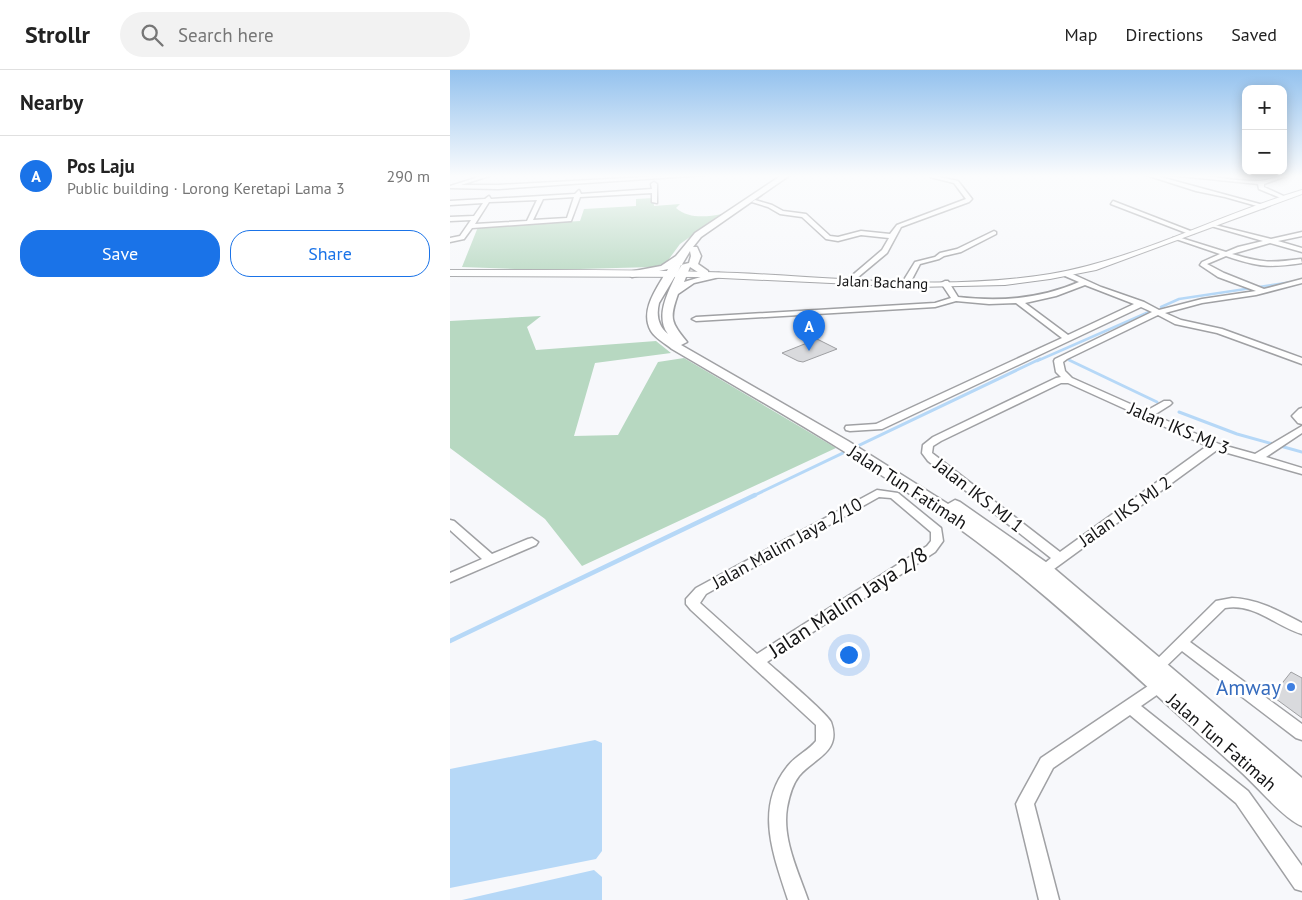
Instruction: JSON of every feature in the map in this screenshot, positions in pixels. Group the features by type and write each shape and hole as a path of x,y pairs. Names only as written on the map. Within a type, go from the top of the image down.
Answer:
{"main road":[{"name":"Jalan Tun Fatimah","path":"729,214 698,235 680,258 676,274 675,292 669,303 666,319 669,329 681,343 847,437 874,459 939,505 1046,568 1154,676 1302,815"},
{"name":"Jalan Tun Fatimah","path":"738,214 707,236 694,249 676,274 658,294 654,303 652,319 656,330 670,343 847,437"},
{"path":"694,249 696,256 693,265 696,268 719,276"},
{"path":"632,274 664,268 680,258"},
{"path":"632,274 659,280 662,286 658,294"},
{"path":"675,292 680,286 691,281 719,276"},
{"name":"Jalan Tun Fatimah","path":"1154,676 1302,792"}],"street":[{"path":"450,240 462,238 478,214"},
{"path":"530,222 534,214 544,214"},
{"path":"471,226 566,220 571,219 573,214"},
{"path":"790,214 804,215 828,238 838,239 861,233 893,236"},
{"path":"851,281 863,267 880,256 888,247 896,229 904,224 933,214"},
{"path":"1139,214 1191,233"},
{"name":"Jalan Bachang","path":"450,272 676,274 945,284 1014,281 1068,274 1093,268 1243,214"},
{"path":"450,219 475,218"},
{"path":"1213,225 1302,250"},
{"path":"906,283 917,263 937,258 942,254 959,251 994,233"},
{"path":"1256,289 1213,272 1204,266 1204,263 1240,248 1302,234"},
{"path":"1176,238 1266,266 1301,262"},
{"path":"1068,274 1084,283 1140,304 1186,325 1219,331 1302,360"},
{"path":"1064,380 1058,366 1058,361 1159,312 1202,300 1302,281"},
{"path":"696,319 935,305 956,299 992,304 1055,296 1084,283"},
{"path":"945,284 956,299"},
{"path":"1018,301 1067,338"},
{"path":"847,437 878,427 1140,304"},
{"name":"Jalan IKS MJ 3","path":"1064,380 1215,446 1302,472"},
{"name":"Jalan IKS MJ 1","path":"1046,568 927,453 928,445 937,439 1064,380"},
{"path":"1147,415 1167,403"},
{"path":"1302,411 1298,416 1302,421"},
{"path":"1257,458 1302,429"},
{"name":"Jalan IKS MJ 2","path":"1046,568 1215,446"},
{"name":"Jalan Malim Jaya 2/10","path":"756,662 696,607 693,599 695,595 877,493 884,492 894,495 937,531 937,540"},
{"path":"450,524 492,560"},
{"name":"Jalan Malim Jaya 2/8","path":"756,662 931,549 937,540"},
{"path":"450,578 532,542"},
{"path":"1049,900 1025,804 1047,763 1130,706 1182,643 1221,604 1230,602 1249,603 1302,629"},
{"path":"1182,643 1302,734"},
{"path":"756,662 823,722 826,732 823,746 794,770 786,784 777,819 798,900"},
{"path":"1130,706 1242,797 1302,882"}],"green space":[{"path":"582,214 685,214 692,216 722,214 680,244 666,263 653,267 543,270 462,267 478,227 580,221"},
{"path":"541,316 527,327 536,350 656,341 671,353 595,363 574,436 618,435 658,362 684,358 836,448 582,566 545,519 450,448 450,321"}],"water":[{"path":"595,740 602,743 602,851 596,859 450,888 450,769"},
{"path":"594,870 602,877 602,900 462,900"}],"building":[{"path":"817,339 837,349 803,362 782,353"},
{"name":"Amway","path":"1291,672 1302,678 1302,718 1272,696"}],"waterway":[{"path":"1161,307 1179,299 1292,282"},
{"path":"1037,361 1151,311"},
{"path":"753,496 1040,359"},
{"path":"1069,360 1157,402"},
{"path":"1179,412 1237,434 1302,452"},
{"path":"450,641 755,495"}],"place":[{"name":"Pos Laju","path":"809,351"},
{"name":"Amway","path":"1291,687"}]}
